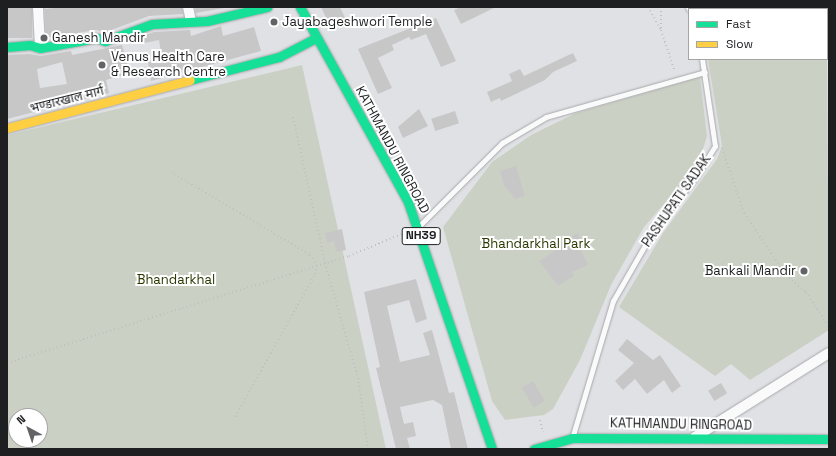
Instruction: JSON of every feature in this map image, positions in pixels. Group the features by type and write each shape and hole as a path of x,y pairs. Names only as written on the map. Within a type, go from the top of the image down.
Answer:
{"main road":[{"path":"7,47 30,45 40,48 97,38 105,41 152,24 191,20 207,21 267,7"},
{"name":"KATHMANDU RINGROAD","path":"300,7 408,202 492,449"},
{"name":"भण्डारखाल मार्ग","path":"7,128 279,57 316,38"},
{"name":"KATHMANDU RINGROAD","path":"534,449 572,438 690,440 829,439"}],"street":[{"path":"38,7 40,48"},
{"path":"188,7 191,20"},
{"path":"690,440 829,353"},
{"path":"801,449 803,438"}],"lane":[{"name":"PASHUPATI SADAK","path":"572,438 613,301 656,226 694,178 715,146 702,60"},
{"path":"418,228 502,143 546,117 705,72"}],"path":[{"path":"648,7 661,30 677,79"},
{"path":"661,7 664,17 661,30"},
{"path":"293,117 325,263 358,378 368,449"},
{"path":"715,146 722,146 744,213 786,275 806,292 829,327"},
{"path":"171,172 310,255 317,265"},
{"path":"7,363 325,263 418,228"},
{"path":"234,419 314,276 317,265"}],"green space":[{"path":"697,7 815,7 815,8"},
{"path":"708,60 827,60 829,330 750,380 731,364 715,376 619,307 663,233 717,159 722,146"},
{"name":"Bhandarkhal","path":"302,65 386,449 7,449 7,135"},
{"name":"Bhandarkhal Park","path":"700,77 707,136 698,165 644,227 611,285 580,360 553,409 544,415 505,420 492,401 443,227 492,162 531,135 576,113"}],"building":[{"path":"7,7 32,7 32,38 7,38"},
{"path":"62,7 182,7 183,14 149,16 106,32 96,30 46,38 45,9"},
{"path":"195,7 224,7 224,8 196,13"},
{"path":"321,7 340,7 345,18 329,24"},
{"path":"461,7 496,7 461,24 454,10"},
{"path":"436,18 456,61 441,67 426,34 411,40 409,37 392,45 394,50 378,58 392,88 378,94 358,49"},
{"path":"221,26 223,36 254,27 261,51 151,81 148,62 162,59 159,40 139,44 138,38 154,32 190,30 191,36"},
{"path":"122,45 130,73 106,80 109,93 7,119 7,55 29,54 41,56 71,51 72,55","holes":["62,62 67,84 40,88 37,69"]},
{"path":"573,53 577,61 553,72 545,80 501,101 500,98 491,102 487,92 512,81 509,74 520,69 524,76"},
{"path":"419,109 428,126 403,138 398,127"},
{"path":"455,111 459,123 435,131 431,119"},
{"path":"516,166 525,196 515,199 504,185 500,171"},
{"path":"342,229 346,250 336,252 334,241 327,243 325,233"},
{"path":"578,233 585,248 581,250 588,265 572,272 574,276 558,286 539,261 562,246 560,242"},
{"path":"416,279 427,319 416,323 409,300 387,306 400,362 430,355 423,333 432,330 449,393 454,392 468,449 451,449 442,405 433,400 400,407 404,424 413,422 416,436 407,438 410,449 396,449 376,368 380,367 364,292"},
{"path":"627,339 653,360 660,355 681,386 672,393 664,380 647,394 635,379 623,390 615,381 634,363 618,350"},
{"path":"533,381 545,401 534,407 522,388"},
{"path":"721,383 727,393 714,401 708,391"}],"traffic: fast":[{"path":"7,47 30,45 40,48 97,38 105,41 152,24 207,21 267,7"},
{"path":"300,7 408,202 492,449"},
{"path":"190,80 279,57 316,38"},
{"path":"534,449 572,438 829,439"}],"traffic: slow":[{"path":"7,128 190,80"}],"place":[{"name":"Jayabageshwori Temple","path":"274,22"},
{"name":"Ganesh Mandir","path":"44,38"},
{"name":"Venus Health Care & Research Centre","path":"102,65"},
{"name":"Bankali Mandir","path":"804,271"}]}
